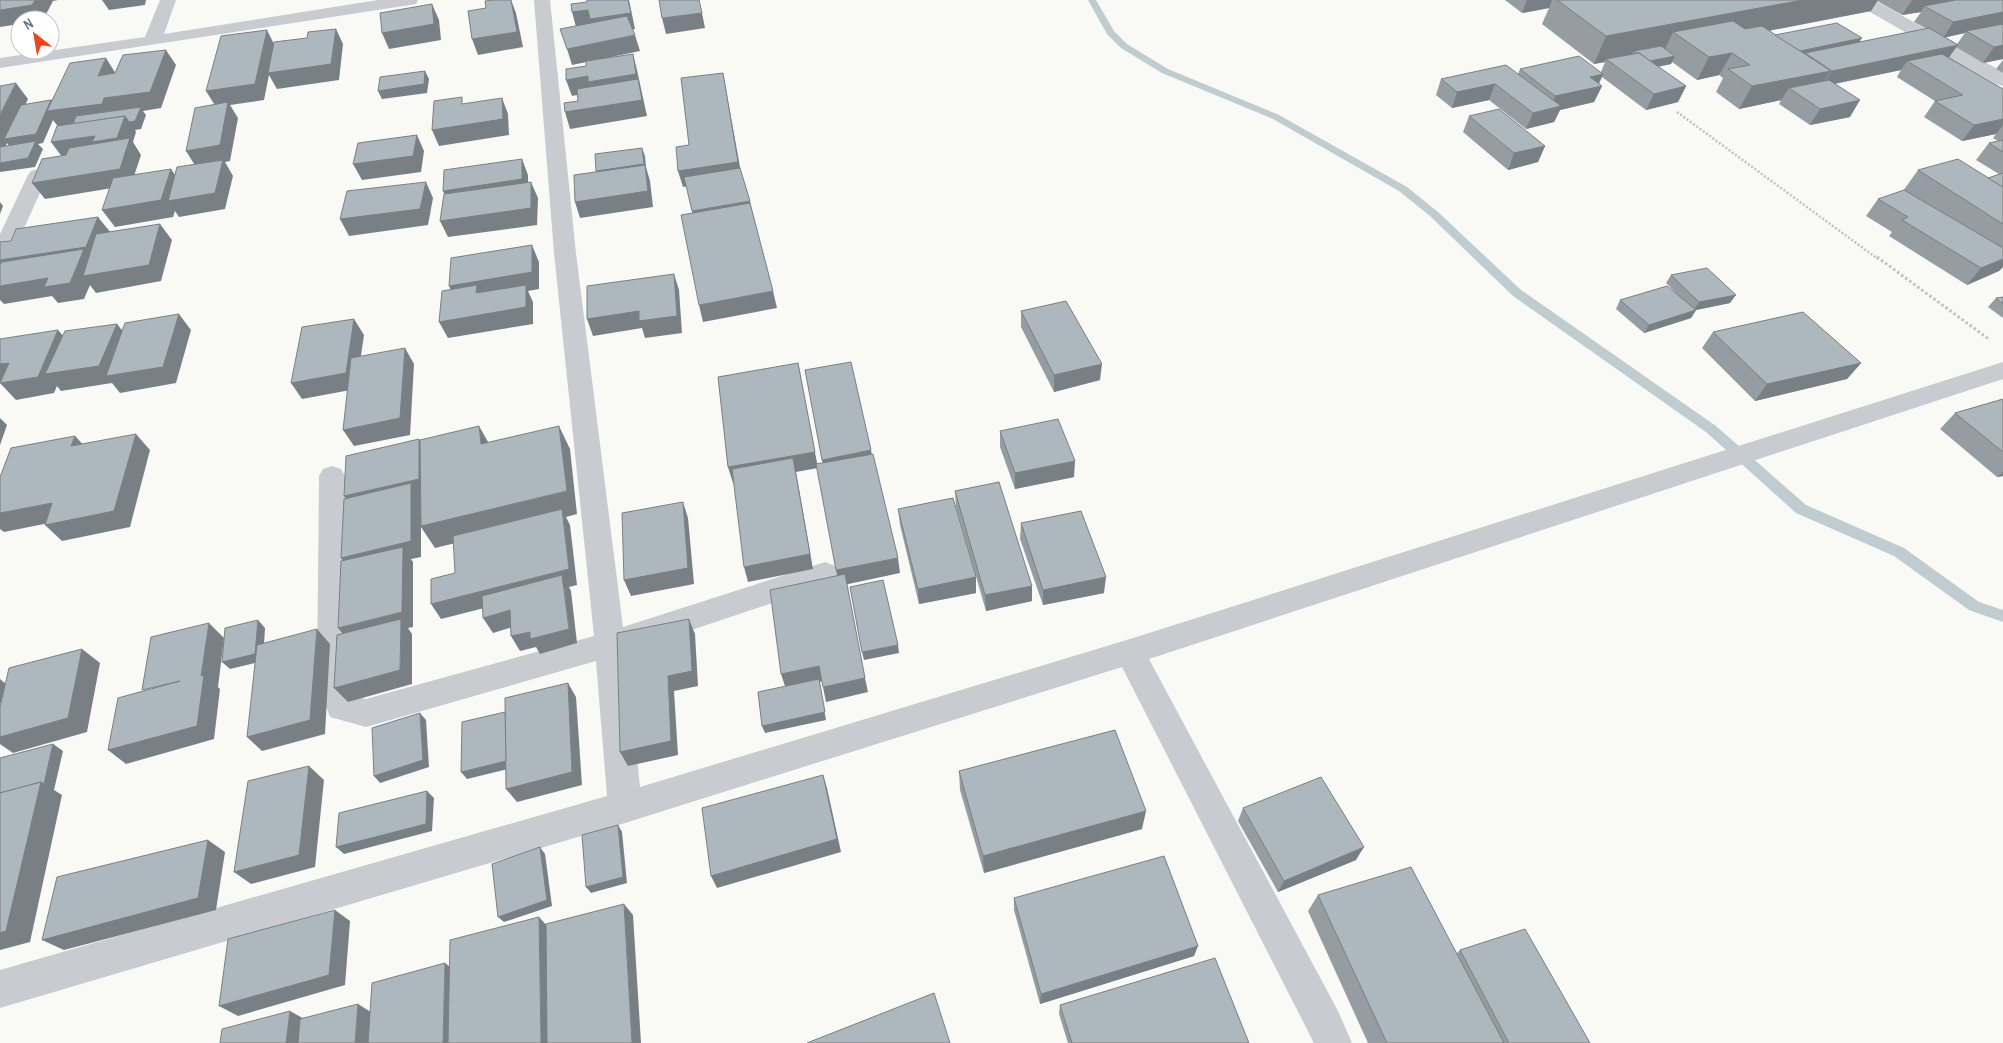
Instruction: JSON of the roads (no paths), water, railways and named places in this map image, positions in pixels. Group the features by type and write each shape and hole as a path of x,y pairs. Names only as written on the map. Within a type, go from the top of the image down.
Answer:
{"street":[{"path":"152,41 168,0"},
{"path":"0,63 410,0"},
{"path":"542,0 565,253 610,644 624,807"},
{"path":"1862,0 2003,80"},
{"path":"0,257 38,175"},
{"path":"0,989 624,807 1130,652 2003,370"},
{"path":"332,476 332,683 341,707 366,713 610,644 825,574"},
{"path":"1130,652 1333,1043"}],"waterway":[{"path":"1092,0 1110,32 1124,46 1165,71 1276,117 1403,189 1434,214 1517,293 1711,429 1801,509 1899,552 1974,606 2003,616"}]}
